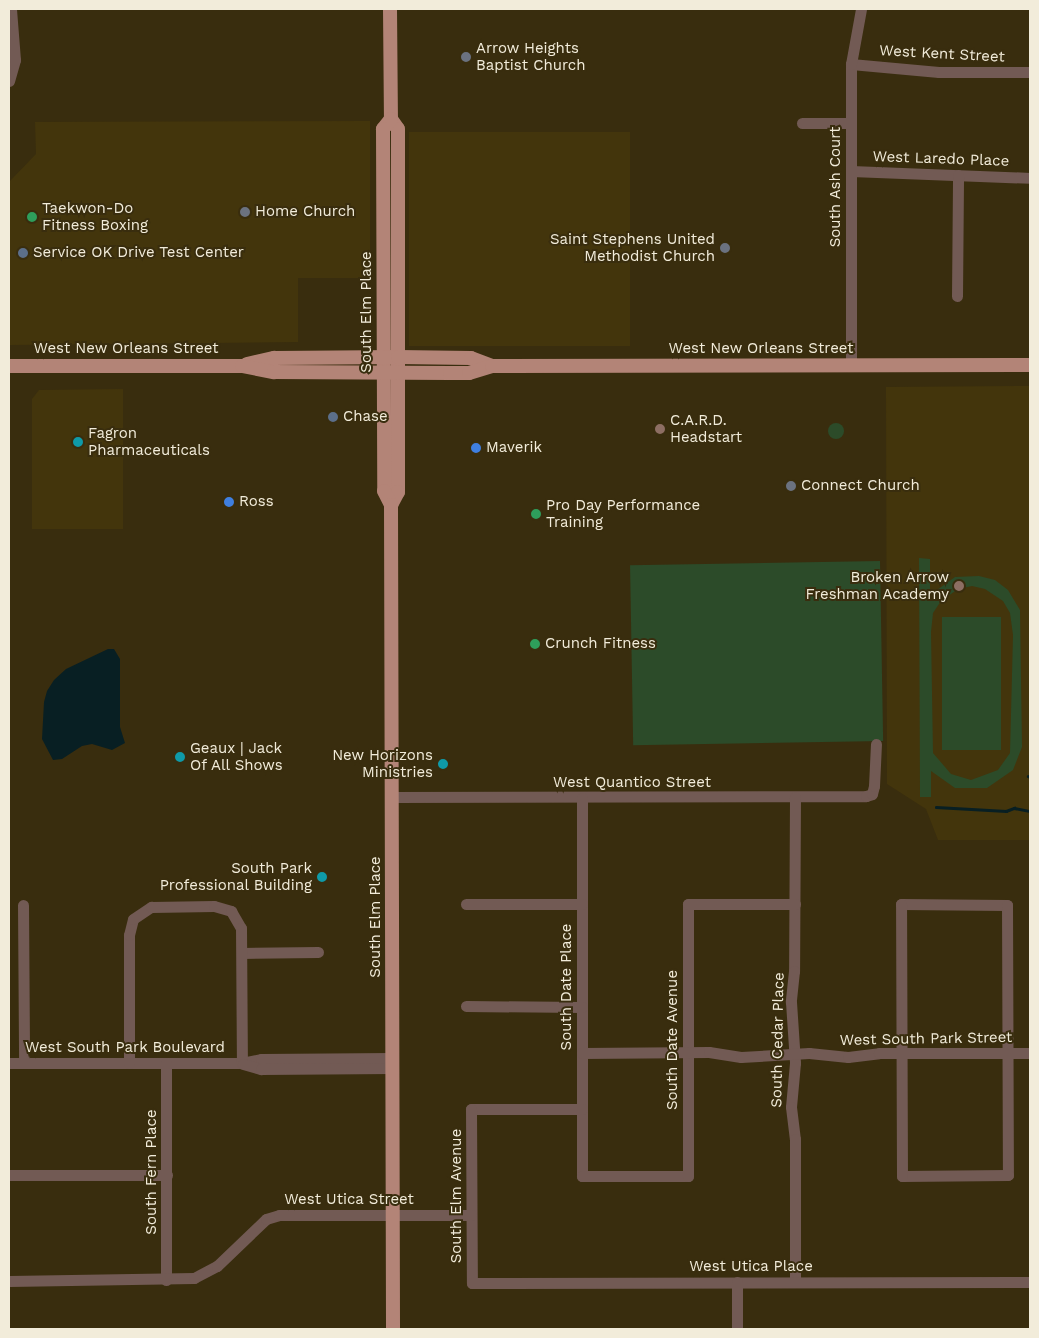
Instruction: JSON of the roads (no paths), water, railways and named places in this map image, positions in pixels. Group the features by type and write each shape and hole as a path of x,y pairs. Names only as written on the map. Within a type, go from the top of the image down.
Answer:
{"main road":[{"name":"South Elm Place","path":"390,9 390,119 383,129 383,220 391,364"},
{"name":"South Elm Place","path":"390,119 398,129 398,220 384,492 391,505 393,1329"},
{"path":"383,220 398,220"},
{"name":"West New Orleans Street","path":"9,366 242,366 274,358 391,364 469,373 492,366 1030,366"}],"street":[{"path":"9,81 15,60 11,9"},
{"name":"South Ash Court","path":"850,366 852,64 861,9"},
{"name":"West Kent Street","path":"852,64 939,72 1030,72"},
{"path":"802,123 851,124"},
{"name":"West Laredo Place","path":"851,171 1030,178"},
{"path":"957,296 958,175"},
{"name":"West Quantico Street","path":"392,798 795,798 872,794 876,774 876,744"},
{"name":"South Date Place","path":"582,798 582,1176"},
{"name":"South Cedar Place","path":"795,798 795,904 791,1002 795,1053 791,1107 795,1139 795,1282"},
{"path":"23,904 24,1063"},
{"path":"466,904 582,904"},
{"name":"South Date Avenue","path":"582,1176 688,1176 688,904 795,904"},
{"path":"901,904 1007,904 1008,1176 902,1176 901,1053 901,904"},
{"path":"129,1063 129,935 134,919 151,907 214,906 231,912 241,928 242,1063"},
{"path":"242,953 318,952"},
{"path":"466,1006 582,1007"},
{"name":"West South Park Street","path":"582,1053 688,1052 741,1056 795,1053 848,1057 901,1053 1030,1053"},
{"name":"West South Park Boulevard","path":"9,1063 242,1063 261,1059 392,1063"},
{"name":"South Fern Place","path":"166,1063 166,1280"},
{"name":"South Elm Avenue","path":"472,1283 471,1109 582,1109"},
{"path":"9,1175 167,1174"},
{"name":"West Utica Street","path":"9,1281 166,1280 194,1278 211,1270 271,1216 472,1215"},
{"path":"737,1282 737,1329"},
{"name":"West Utica Place","path":"472,1283 1030,1282"}],"water":[{"path":"108,649 114,649 120,659 120,727 125,743 112,750 92,744 82,746 62,759 53,760 42,739 44,702 47,691 54,680 66,669"}],"waterway":[{"path":"936,807 1006,811 1014,808 1030,811"}],"place":[{"name":"Arrow Heights Baptist Church","path":"466,57"},
{"name":"Home Church","path":"245,212"},
{"name":"Taekwon-Do Fitness Boxing","path":"32,217"},
{"name":"Saint Stephens United Methodist Church","path":"725,248"},
{"name":"Service OK Drive Test Center","path":"23,253"},
{"name":"Chase","path":"333,417"},
{"name":"C.A.R.D. Headstart","path":"660,429"},
{"name":"Fagron Pharmaceuticals","path":"78,442"},
{"name":"Maverik","path":"476,448"},
{"name":"Connect Church","path":"791,486"},
{"name":"Ross","path":"229,502"},
{"name":"Pro Day Performance Training","path":"536,514"},
{"name":"Broken Arrow Freshman Academy","path":"959,586"},
{"name":"Crunch Fitness","path":"535,644"},
{"name":"Geaux | Jack Of All Shows","path":"180,757"},
{"name":"New Horizons Ministries","path":"443,764"},
{"name":"South Park Professional Building","path":"322,877"}]}
